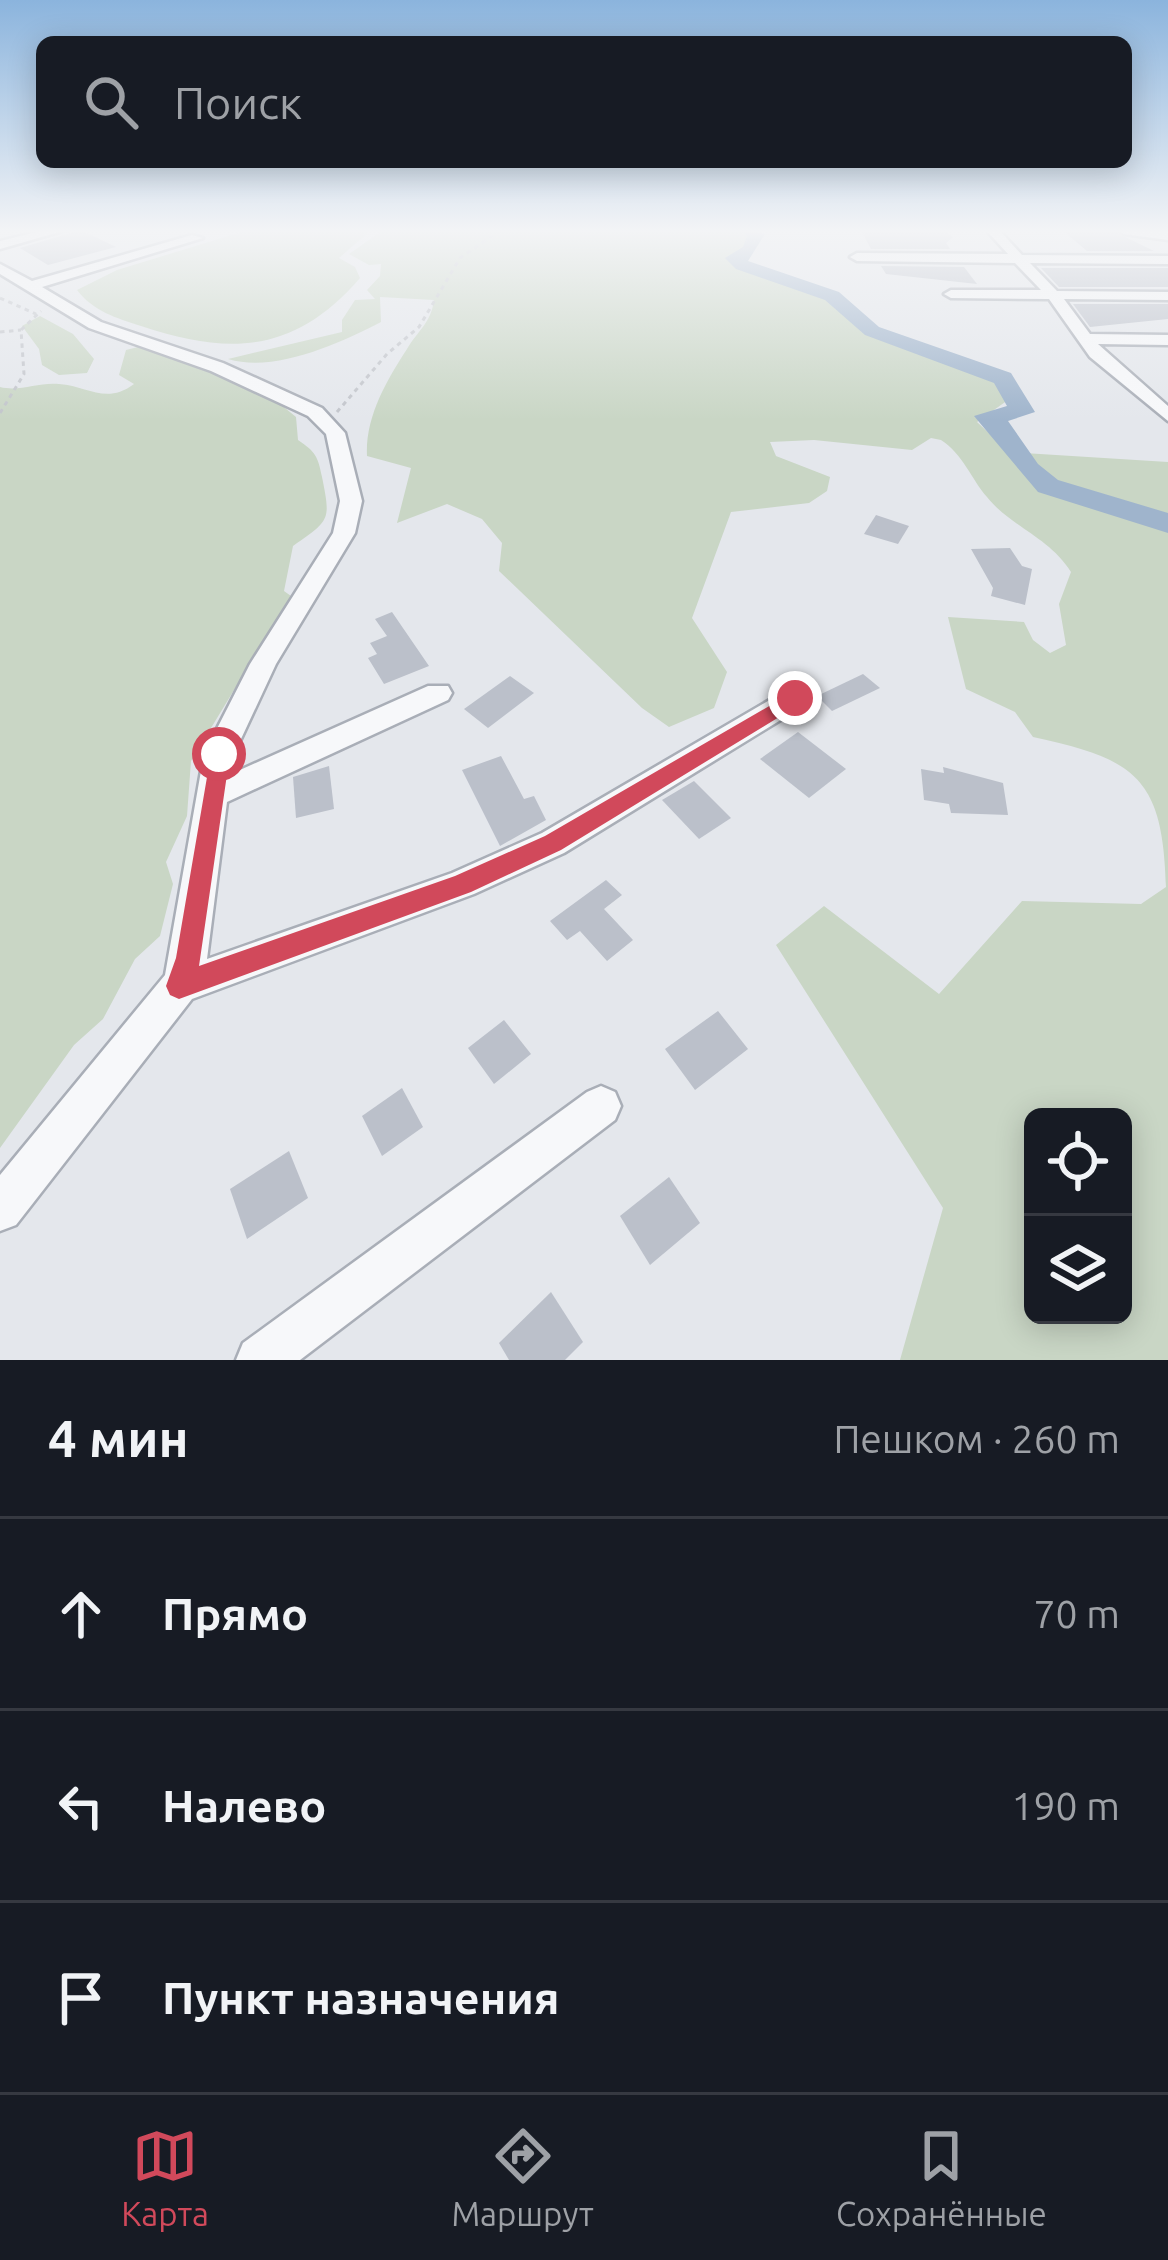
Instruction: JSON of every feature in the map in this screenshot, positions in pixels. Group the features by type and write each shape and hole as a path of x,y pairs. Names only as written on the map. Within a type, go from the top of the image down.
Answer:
{"street":[{"path":"0,1210 179,986 189,958 219,754 239,706 344,533 352,510 335,433 326,420 257,382 95,326 38,293"},
{"path":"951,295 1168,296"},
{"path":"1054,295 1096,353 1167,415"},
{"path":"1090,339 1168,340"},
{"path":"211,796 438,693"},
{"path":"179,986 462,884 553,843 795,698"},
{"path":"260,1360 601,1106"}],"path":[{"path":"326,420 357,398 386,355 421,326 434,293"},
{"path":"0,298 37,314"},
{"path":"0,332 21,330 49,300"},
{"path":"0,413 29,367 29,347 21,330"}],"green space":[{"path":"80,293 345,293 286,334 233,344 174,336 90,303"},
{"path":"370,293 817,293 864,315 861,327 988,374 1007,387 1008,400 977,422 1009,452 1168,462 1168,1360 900,1360 943,1208 776,945 824,906 939,994 1022,901 1141,904 1166,887 1159,821 1137,780 1097,755 1033,737 1015,712 966,689 948,617 1024,622 1033,640 1050,653 1066,645 1059,604 1071,572 1062,560 997,507 941,440 931,438 912,450 814,440 770,442 776,456 830,477 827,491 809,503 731,512 692,618 727,672 714,708 669,727 642,708 499,571 502,543 482,519 447,504 397,523 411,468 367,456 369,428 385,387 427,320 434,300 380,297 381,322 326,347 266,362 228,359 342,332 342,320 355,300 375,299"},
{"path":"40,316 73,334 94,359 87,373 59,375 42,365 39,349 22,326"},
{"path":"142,346 268,394 296,417 298,440 319,464 327,511 321,524 293,546 284,591 291,596 191,761 187,816 166,862 173,884 160,936 135,959 103,1019 74,1045 0,1148 0,387 59,384 115,393 134,384 119,375 126,350"}],"building":[{"path":"1073,304 1168,304 1168,319 1090,327"},
{"path":"876,515 909,526 898,544 864,534"},
{"path":"1010,548 1022,566 1032,569 1025,605 991,596 993,588 971,549"},
{"path":"392,612 429,666 384,684 368,658 377,654 370,643 387,636 375,619"},
{"path":"863,674 880,688 832,711 817,696"},
{"path":"510,676 534,693 488,728 464,709"},
{"path":"798,732 846,769 809,798 760,759"},
{"path":"501,756 524,799 534,796 546,820 500,846 462,770"},
{"path":"329,766 334,809 296,818 293,777"},
{"path":"943,767 1003,783 1008,815 951,813 949,804 924,800 921,769 944,773"},
{"path":"694,781 731,818 699,839 662,800"},
{"path":"606,880 622,895 604,909 633,940 607,961 580,931 567,940 550,921"},
{"path":"718,1011 748,1049 695,1090 665,1049"},
{"path":"504,1020 531,1054 494,1084 468,1048"},
{"path":"402,1088 423,1127 382,1156 362,1116"},
{"path":"289,1151 308,1198 247,1239 230,1189"},
{"path":"669,1177 700,1223 650,1265 620,1216"},
{"path":"551,1292 583,1342 565,1360 509,1360 499,1343"}],"waterway":[{"path":"825,293 872,331 1003,378 1023,412 986,416 1005,433 1036,478 1075,497 1137,511 1168,524"}],"route":[{"path":"219,754 189,958 179,986 462,884 553,843 795,698"}]}
